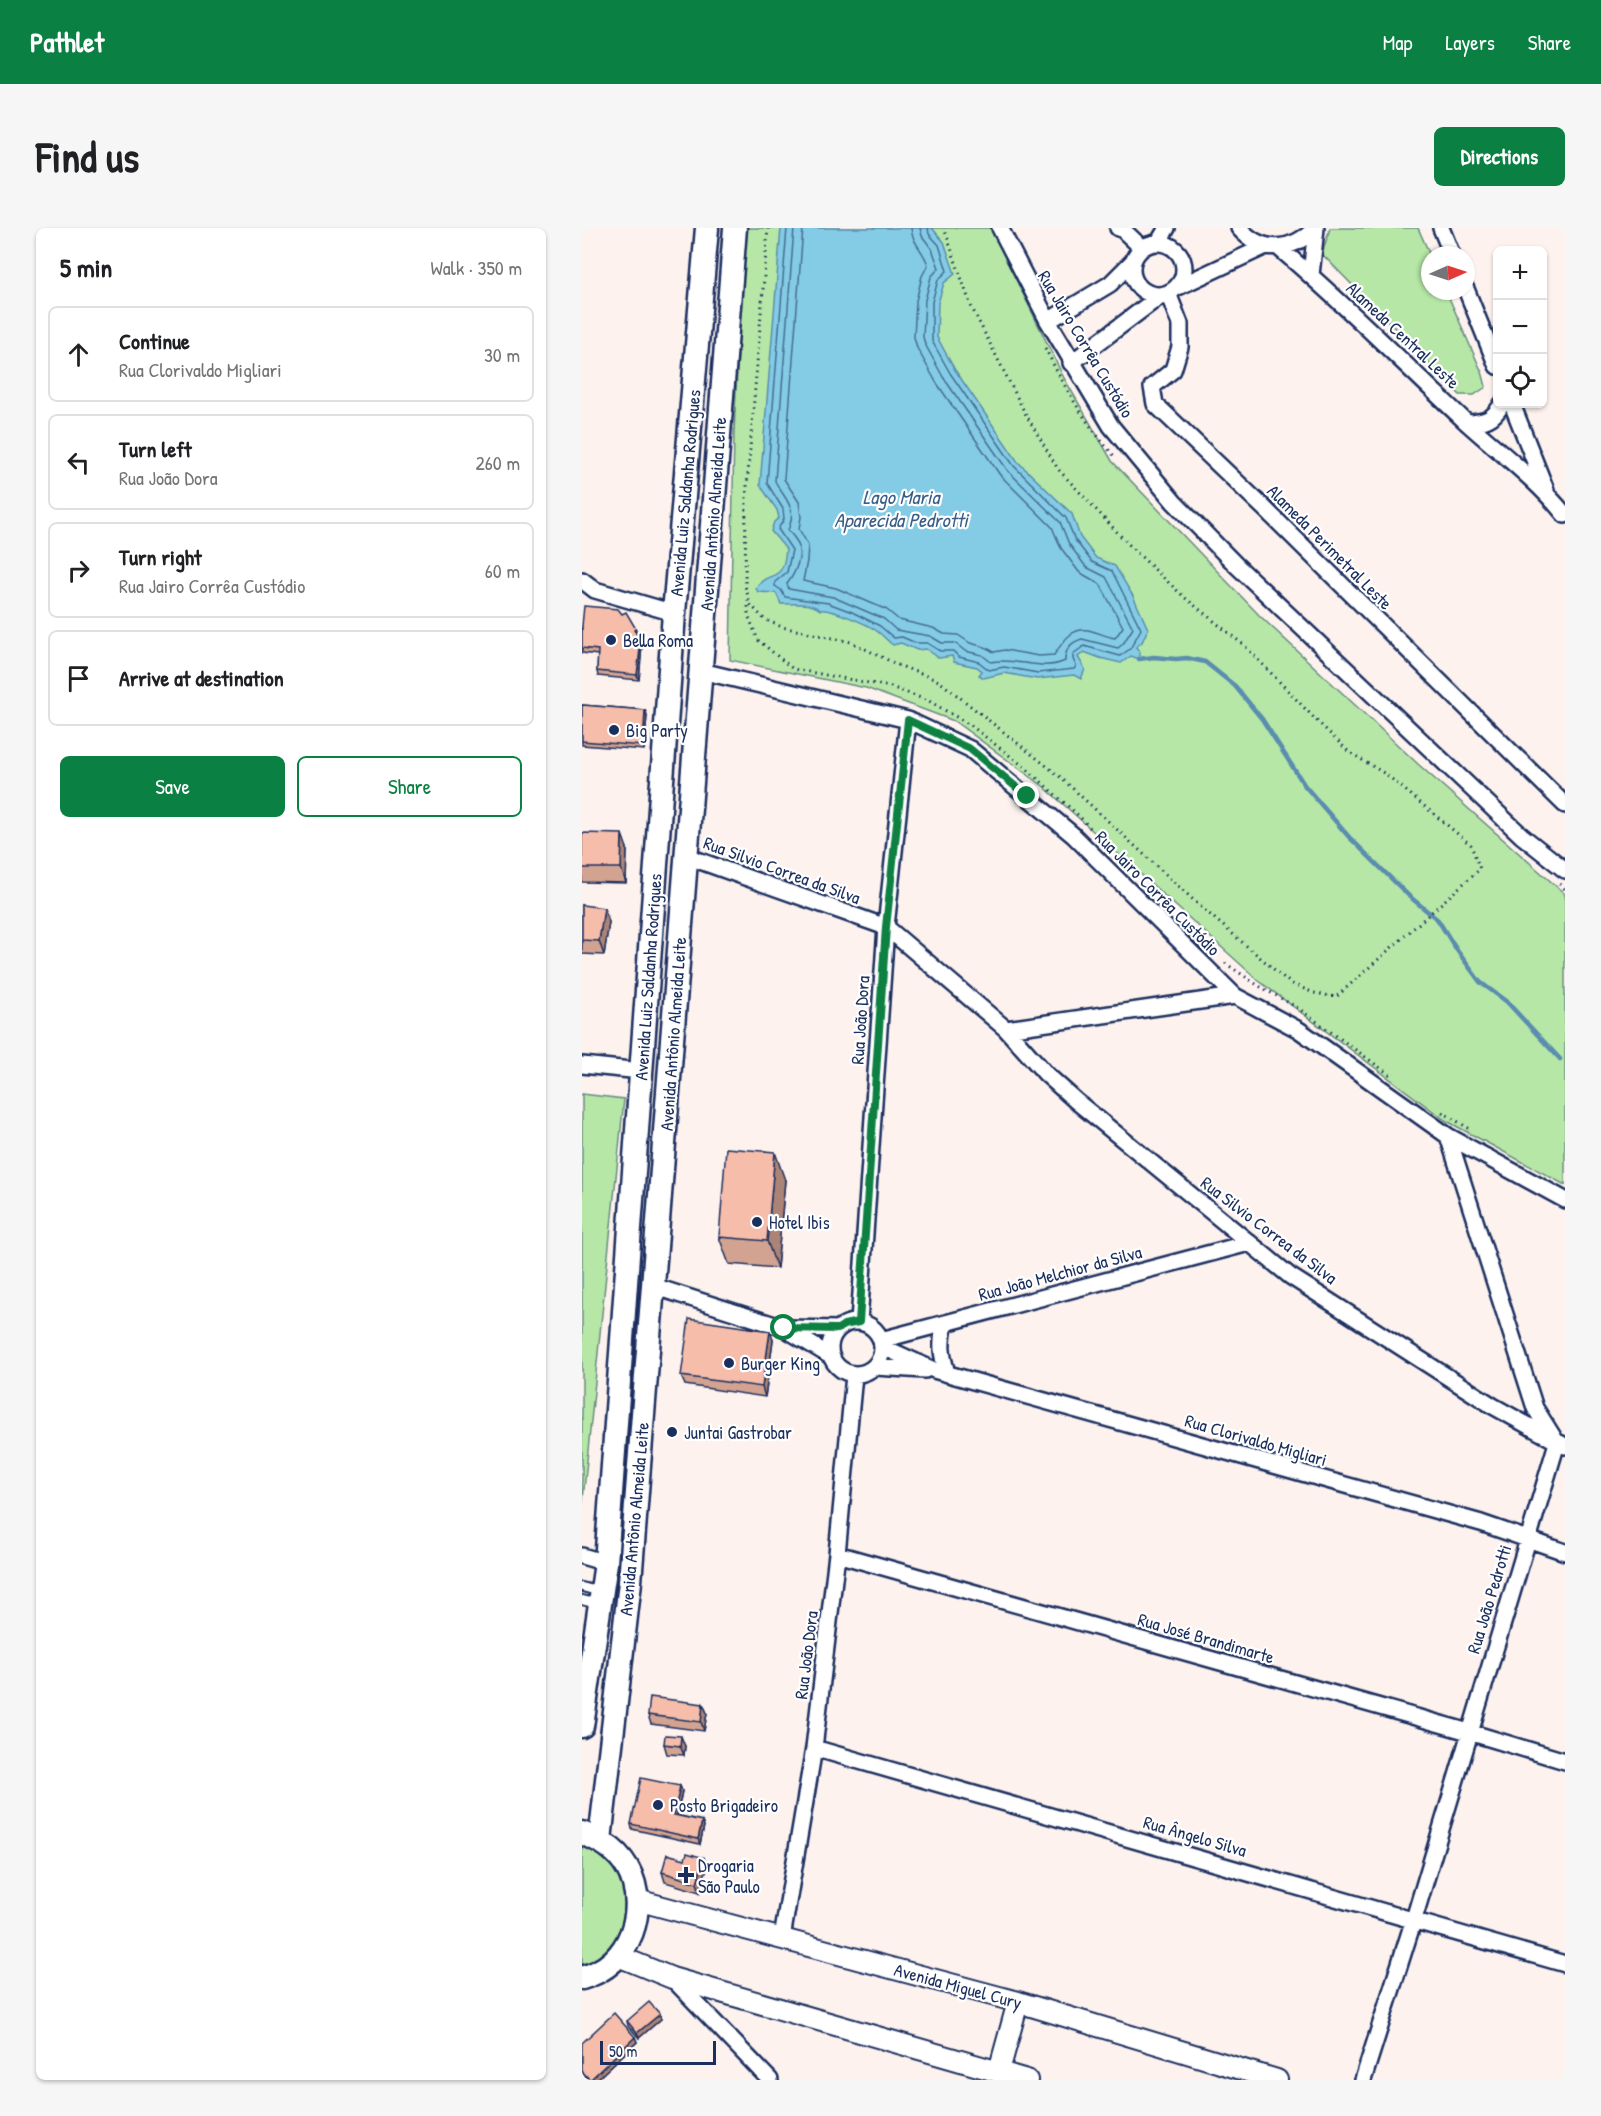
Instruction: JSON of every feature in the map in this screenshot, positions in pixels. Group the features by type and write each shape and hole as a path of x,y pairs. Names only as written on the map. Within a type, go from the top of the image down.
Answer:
{"main road":[{"name":"Avenida Luiz Saldanha Rodrigues","path":"582,1726 591,1596 606,1563 674,613 707,228"},
{"name":"Avenida Antônio Almeida Leite","path":"591,1836 630,1582 735,228"},
{"path":"582,1978 600,1970 618,1956 630,1939 636,1920 637,1900 632,1876 618,1856 591,1836"}],"street":[{"name":"Rua Jairo Corrêa Custódio","path":"1000,228 1071,363 1111,426 1174,502 1237,566 1522,836 1565,870"},
{"path":"1118,228 1142,248"},
{"path":"1158,243 1167,228"},
{"name":"Alameda Central Leste","path":"1239,228 1255,241 1272,246 1311,275 1467,423 1547,493 1565,515"},
{"path":"1132,262 1133,279 1144,292 1168,292 1272,246 1292,245 1305,238 1316,228"},
{"path":"1311,275 1316,228"},
{"path":"1441,228 1448,246"},
{"path":"1048,321 1110,284 1132,262 1142,248 1158,243 1167,245 1174,249 1183,264 1181,281 1071,363"},
{"name":"Alameda Perimetral Leste","path":"1168,292 1180,324 1180,346 1173,370 1152,387 1155,404 1264,508 1565,805"},
{"path":"1470,300 1493,356"},
{"path":"1467,423 1483,422 1497,414 1500,408"},
{"name":"Alameda Central Leste","path":"1514,408 1547,493"},
{"path":"582,580 595,590 674,613"},
{"name":"Rua Jairo Corrêa Custódio","path":"701,671 908,720 970,749 1073,835 1235,996 1299,1030 1448,1136 1565,1200"},
{"name":"Rua João Dora","path":"859,1322 886,927 908,720"},
{"name":"Rua Silvio Correa da Silva","path":"686,856 886,927 1006,1029 1046,1074 1077,1101 1290,1276 1493,1406 1561,1444"},
{"path":"1006,1029 1235,996"},
{"path":"582,1065 641,1071"},
{"path":"1448,1136 1535,1407 1561,1444"},
{"name":"Rua João Melchior da Silva","path":"882,1343 945,1323 1249,1243"},
{"path":"653,1286 784,1328 832,1357 840,1369 854,1375 875,1367 879,1362 882,1343 873,1328 859,1322 844,1325 838,1329 831,1342 832,1357"},
{"path":"940,1372 940,1342 945,1323"},
{"path":"784,1328 838,1329"},
{"name":"Rua Clorivaldo Migliari","path":"882,1343 940,1372 1481,1523 1565,1552"},
{"name":"Rua Clorivaldo Migliari","path":"875,1367 940,1372"},
{"name":"Rua João Dora","path":"782,1938 814,1748 837,1554 854,1375"},
{"name":"Rua João Pedrotti","path":"1363,2080 1414,1919 1527,1540 1561,1444"},
{"name":"Rua José Brandimarte","path":"837,1554 1565,1761"},
{"path":"582,1556 606,1563"},
{"name":"Rua Ângelo Silva","path":"814,1748 1565,1964"},
{"name":"Avenida Miguel Cury","path":"637,1900 1018,2002 1277,2080"},
{"path":"618,1956 672,1978 1027,2080"},
{"path":"672,1978 770,2080"},
{"path":"999,2071 1018,2002"}],"path":[{"path":"768,228 744,532 745,586 751,605 764,619 782,627 851,642 898,665 939,681 1058,775 1201,907 1290,983 1314,993 1336,997 1417,922 1480,869 1471,845 1387,775 1349,752 1245,646 1184,597 1133,549 1058,469 1025,413 971,306 944,228"}],"green space":[{"path":"744,228 991,228 1064,378 1112,461 1259,615 1419,765 1565,894 1565,1185 1445,1120 1259,981 1043,786 954,721 866,688 730,660 734,433"},
{"path":"1330,228 1418,228 1426,246 1421,246 1421,300 1450,300 1483,375 1486,387 1474,395 1460,395 1322,254"},
{"path":"582,1094 624,1099 582,1509"},
{"path":"582,1845 599,1852 612,1865 625,1894 626,1909 624,1924 609,1950 597,1960 582,1967"}],"water":[{"name":"Lago Maria Aparecida Pedrotti","path":"781,228 932,228 944,242 955,274 944,283 938,303 937,337 955,370 1018,462 1072,514 1080,537 1096,558 1115,566 1133,596 1148,629 1142,642 1136,647 1140,652 1139,659 1131,656 1121,663 1084,652 1078,657 1085,669 1081,679 1074,675 1037,679 1004,673 984,678 979,675 982,671 977,667 954,662 952,656 939,658 926,649 917,650 901,643 893,645 874,629 850,618 807,605 781,604 776,593 758,592 756,588 761,582 775,575 782,568 786,549 771,531 774,522 779,518 777,510 760,485"}],"building":[{"name":"Bella Roma","path":"584,606 618,609 622,614 626,612 641,640 637,675 597,671 598,650 582,648"},
{"name":"Big Party","path":"582,705 645,710 643,746 582,741"},
{"path":"582,833 622,834 621,868 582,868"},
{"path":"582,905 604,908 599,941 582,940"},
{"path":"726,1148 775,1152 767,1241 719,1237"},
{"name":"Burger King","path":"689,1319 770,1331 762,1387 681,1376"},
{"path":"650,1697 703,1704 701,1722 648,1715"},
{"path":"665,1735 681,1736 680,1746 664,1744"},
{"name":"Posto Brigadeiro","path":"641,1778 680,1786 674,1815 702,1821 698,1839 631,1824"},
{"path":"687,1853 704,1858 697,1883 662,1872 667,1854 685,1859"},
{"path":"649,2002 660,2014 637,2033 627,2021"},
{"path":"614,2013 635,2037 590,2080 582,2071 582,2043"}],"waterway":[{"path":"1139,659 1187,658 1205,662 1235,686 1262,719 1305,786 1349,837 1409,896 1438,920 1480,982 1507,1002 1560,1059"}],"place":[{"name":"Bella Roma","path":"611,640"},
{"name":"Big Party","path":"614,730"},
{"name":"Hotel Ibis","path":"757,1222"},
{"name":"Burger King","path":"729,1363"},
{"name":"Juntai Gastrobar","path":"672,1432"},
{"name":"Posto Brigadeiro","path":"658,1805"},
{"name":"Drogaria São Paulo","path":"686,1875"}],"route":[{"path":"784,1328 838,1329 844,1325 859,1322 886,927 908,720 970,749 1027,796"}]}
